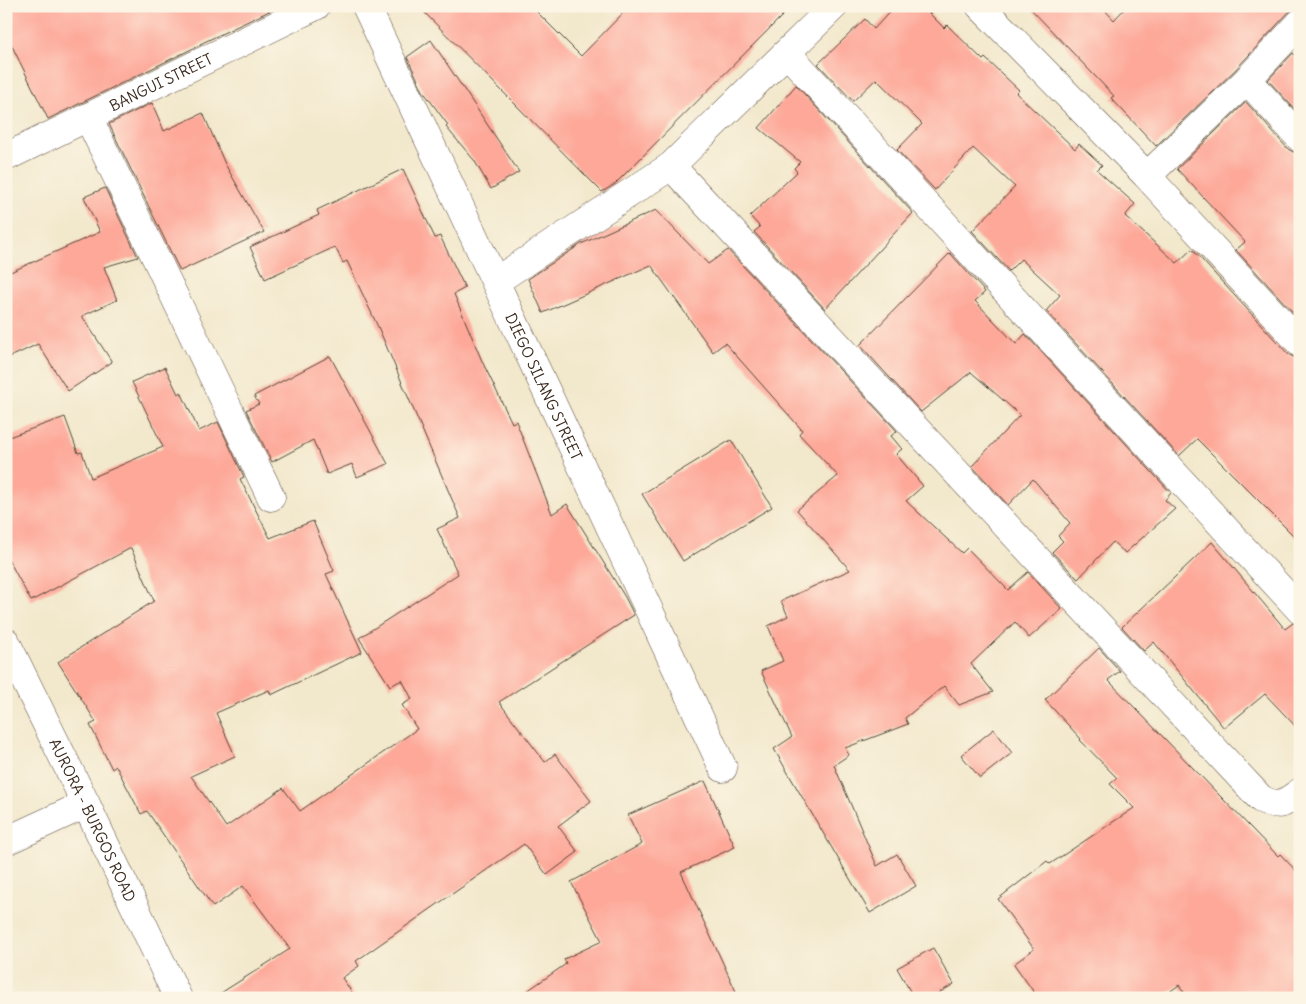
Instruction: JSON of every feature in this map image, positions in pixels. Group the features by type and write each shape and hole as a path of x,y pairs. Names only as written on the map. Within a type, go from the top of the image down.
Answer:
{"street":[{"name":"BANGUI STREET","path":"6,157 316,6"},
{"name":"DIEGO SILANG STREET","path":"366,6 723,768"},
{"path":"496,281 671,166 834,6"},
{"path":"980,6 1147,176 1300,343"},
{"path":"1147,176 1247,80 1300,23"},
{"path":"787,53 1300,610"},
{"path":"1247,80 1300,138"},
{"path":"88,117 271,498"},
{"path":"671,166 1261,799 1273,805 1285,802 1300,792"},
{"name":"AURORA - BURGOS ROAD","path":"6,642 86,804 178,998"},
{"path":"6,840 86,804"}],"building":[{"path":"6,6 280,6 48,119 6,34"},
{"path":"418,6 531,6 581,56 630,6 792,6 615,184 602,192"},
{"path":"895,6 922,6 944,28 947,25 983,60 985,58 1019,90 1016,93 1075,149 1079,144 1102,165 1097,170 1135,204 1125,216 1177,263 1192,249 1288,354 1295,358 1300,358 1300,542 1197,439 1179,456 1046,311 1060,295 1021,259 1009,271 972,231 1015,187 973,148 935,190 897,150 922,124 876,79 853,101 818,64 865,19 874,29"},
{"path":"1028,6 1101,6 1114,20 1127,6 1300,6 1289,12 1236,69 1156,146 1111,98 1114,96"},
{"path":"431,40 519,172 491,189 474,160 446,127 448,125 423,91 407,57"},
{"path":"1293,53 1300,60 1300,115 1268,80"},
{"path":"796,85 913,213 825,309 754,232 760,227 750,216 797,172 794,168 800,162 759,128"},
{"path":"1246,102 1288,149 1295,153 1300,153 1300,320 1236,250 1245,242 1177,169"},
{"path":"152,103 164,131 203,113 225,164 264,232 180,271 109,124"},
{"path":"403,169 435,238 440,236 465,288 454,294 482,361 512,423 516,421 552,514 567,504 625,597 634,615 499,702 545,762 555,754 591,801 558,826 578,852 547,875 524,844 356,961 359,966 342,978 356,998 213,998 290,949 243,886 213,907 147,811 141,814 116,766 112,769 90,725 96,722 58,662 154,601 131,548 31,601 6,555 6,438 65,417 78,453 82,452 91,478 163,447 132,382 165,367 178,394 181,392 199,431 218,422 244,477 240,479 270,538 313,521 334,571 326,574 362,652 271,695 269,690 216,713 235,756 191,776 226,827 283,788 300,811 417,729 402,705 412,699 402,680 390,686 359,638 458,574 437,529 460,518 379,329 347,261 343,263 335,247 265,279 250,247 319,215 317,210"},
{"path":"105,188 138,257 104,267 117,300 82,316 112,362 68,391 38,344 6,359 6,274 100,232 84,197"},
{"path":"656,210 708,264 728,250 897,431 891,436 902,449 896,454 923,486 906,501 962,553 967,548 1008,590 1028,572 1062,609 1029,638 1015,622 971,664 993,692 959,705 944,686 905,718 908,724 845,748 849,755 834,765 877,866 897,854 916,886 870,913 774,749 792,737 761,671 783,661 768,626 788,616 781,601 850,570 797,510 838,476 799,434 802,430 725,343 713,352 651,265 543,313 528,279 581,244"},
{"path":"950,253 985,292 975,301 1016,344 1025,334 1171,493 1165,500 1175,509 1125,553 1113,542 1078,579 1052,552 1063,541 1058,536 1070,523 1033,479 1008,505 972,466 1020,415 971,372 921,412 860,345"},
{"path":"330,356 388,464 357,477 352,464 327,474 313,440 272,462 246,410 259,404 254,396"},
{"path":"731,440 772,507 683,561 642,494"},
{"path":"1212,542 1285,629 1293,623 1300,625 1300,731 1265,694 1224,728 1154,642 1144,651 1122,627"},
{"path":"1099,648 1120,671 1108,680 1278,856 1280,854 1300,875 1300,998 1188,998 1179,985 1161,998 1038,998 1014,964 1034,949 998,899 1047,861 1050,864 1134,808 1110,784 1117,778 1045,700"},
{"path":"994,729 1012,753 980,778 961,755"},
{"path":"705,781 735,847 681,872 739,998 517,998 566,964 564,959 602,941 571,882 642,844 628,815"},
{"path":"933,948 954,984 930,998 914,998 897,968"}]}
